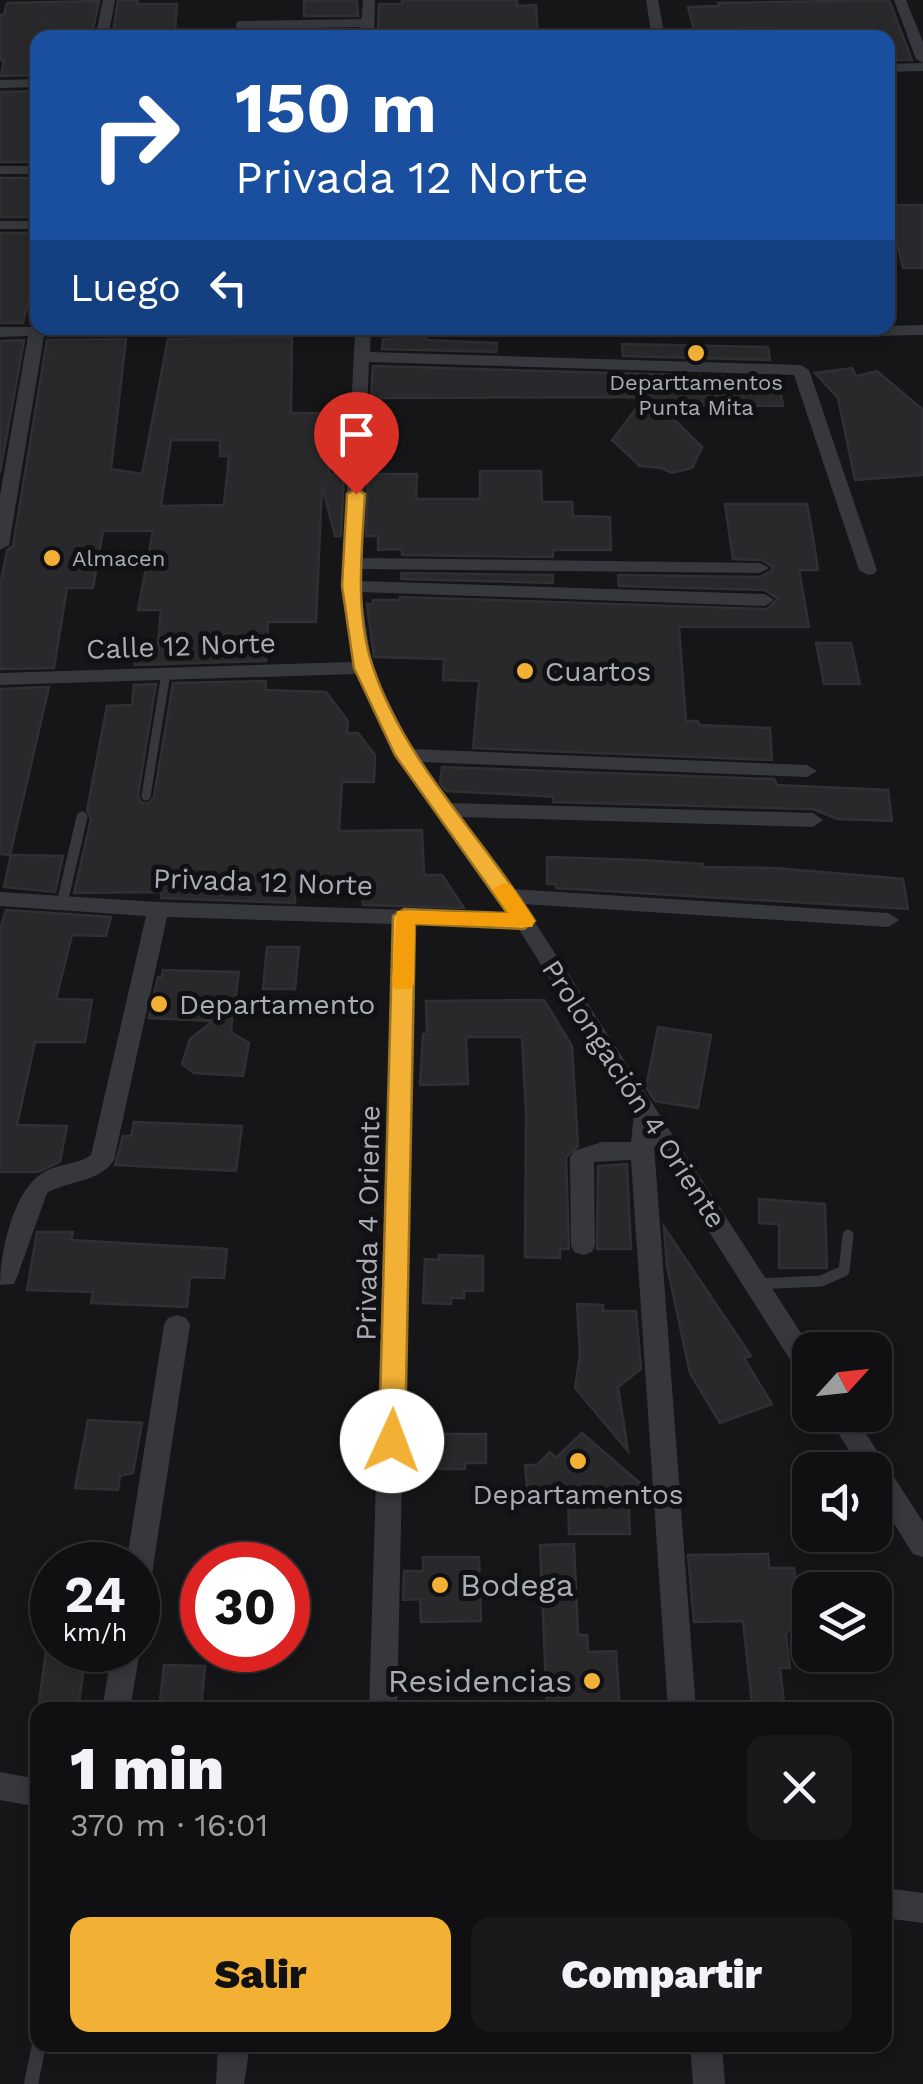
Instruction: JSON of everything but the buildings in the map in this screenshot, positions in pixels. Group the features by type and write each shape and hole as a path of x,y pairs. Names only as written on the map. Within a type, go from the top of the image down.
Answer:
{"street":[{"path":"103,30 109,0"},
{"path":"369,0 370,30"},
{"path":"652,0 658,30"},
{"path":"900,0 923,59"},
{"path":"895,68 923,67"},
{"path":"0,84 30,83"},
{"path":"0,170 30,170"},
{"path":"0,225 30,225"},
{"path":"0,332 30,329"},
{"path":"895,331 923,330"},
{"path":"0,544 35,335"},
{"name":"Prolongación 4 Oriente","path":"363,335 351,586 363,668 405,755 524,921 792,1341"},
{"path":"363,357 801,370 868,570"},
{"path":"352,563 760,568"},
{"path":"351,586 765,600"},
{"name":"Calle 12 Norte","path":"0,679 363,668"},
{"path":"405,755 806,771"},
{"path":"445,810 813,820"},
{"path":"507,896 888,920"},
{"name":"Privada 12 Norte","path":"0,899 158,909 524,921"},
{"path":"5,1277 38,1187 56,1176 88,1170 102,1160 158,909"},
{"name":"Privada 4 Oriente","path":"384,1702 404,916"},
{"path":"646,1112 642,1151 681,1702"},
{"path":"583,1246 582,1156 642,1151"},
{"path":"143,1542 177,1324"},
{"path":"892,1497 923,1545"},
{"path":"117,1702 122,1672"},
{"path":"0,1786 30,1792"},
{"path":"892,1904 923,1908"},
{"path":"230,2079 233,2052"},
{"path":"707,2052 709,2084"}],"lane":[{"path":"240,25 321,30"},
{"path":"146,796 166,674"},
{"path":"62,903 82,817"},
{"path":"756,1284 821,1281 844,1271 848,1235"},
{"path":"31,2084 38,2052"}],"slow traffic":[{"path":"403,983 404,916 524,921 503,890"}],"place":[{"name":"Departtamentos Punta Mita","path":"696,353"},
{"name":"Almacen","path":"52,558"},
{"name":"Cuartos","path":"525,671"},
{"name":"Departamento","path":"159,1004"},
{"name":"Departamentos","path":"578,1461"},
{"name":"Bodega","path":"440,1585"},
{"name":"Residencias","path":"592,1681"}],"route":[{"path":"356,494 351,586 363,668 405,755 524,921 404,916 392,1441"}]}
